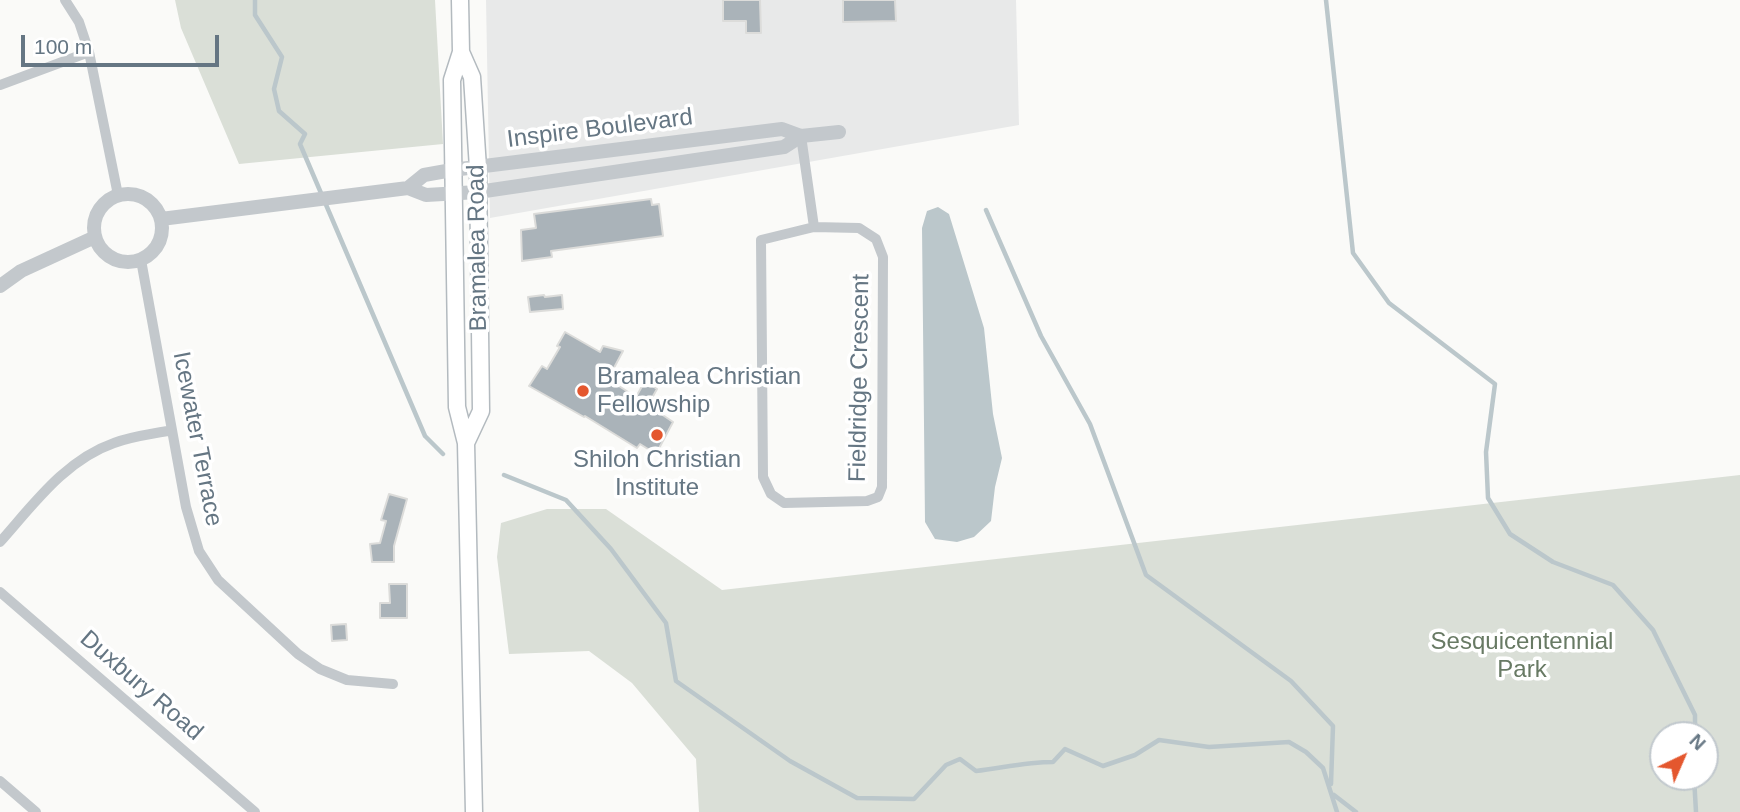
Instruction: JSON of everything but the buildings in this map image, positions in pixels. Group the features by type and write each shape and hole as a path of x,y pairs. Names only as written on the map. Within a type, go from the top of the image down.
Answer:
{"main road":[{"name":"Bramalea Road","path":"460,0 461,52 452,80 453,194 457,407 466,443 474,812"},
{"name":"Bramalea Road","path":"461,52 472,77 478,168 481,411 466,443"}],"street":[{"path":"65,0 79,22 89,52 118,195"},
{"path":"0,85 89,52"},
{"name":"Inspire Boulevard","path":"408,188 424,175 453,170 782,129 801,136 839,132"},
{"path":"801,136 814,227"},
{"name":"Inspire Boulevard","path":"161,219 408,188 426,195 478,192 784,147 801,136"},
{"path":"134,194 148,201 161,219 162,229 156,248 141,260 122,262 113,259 105,253 95,237 98,211 103,204 118,195 134,194"},
{"name":"Fieldridge Crescent","path":"814,227 859,228 876,239 883,257 882,487 878,497 867,501 784,503 771,494 763,477 761,240 814,227"},
{"path":"0,286 22,271 95,237"},
{"name":"Icewater Terrace","path":"141,260 172,430 193,535 199,551 218,580 298,654 320,669 346,680 393,684"},
{"path":"0,542 63,472 88,455 114,443 172,430"},
{"name":"Duxbury Road","path":"0,592 256,812"},
{"path":"0,781 36,812"}],"shaded area":[{"path":"486,0 1016,0 1019,125 490,218"},
{"path":"938,207 949,214 984,328 993,414 1002,458 991,521 974,537 957,542 935,539 925,522 922,228 927,211"}],"green space":[{"path":"175,0 435,0 443,144 239,164 181,28"},
{"name":"Sesquicentennial Park","path":"1740,475 1740,812 699,812 696,759 632,683 589,651 509,654 497,557 501,523 547,509 606,509 722,590"}],"waterway":[{"path":"255,0 255,15 282,57 274,89 279,111 305,134 300,144 425,436 443,454"},
{"path":"1326,0 1353,253 1389,303 1495,384 1486,452 1488,498 1510,534 1553,562 1613,585 1653,630 1695,715 1695,721"},
{"path":"986,210 1041,336 1090,424 1146,575 1291,681 1333,726 1331,784"},
{"path":"504,475 566,500 611,549 666,623 676,681 790,761 857,798 914,799 946,765 960,759 976,771 1053,762 1065,749 1103,766 1135,755 1159,740 1209,747 1289,742 1306,752 1323,768 1337,812"},
{"path":"1695,791 1696,812"},
{"path":"1334,795 1356,812"}],"place":[{"name":"Bramalea Christian Fellowship","path":"583,391"},
{"name":"Shiloh Christian Institute","path":"657,435"}]}
